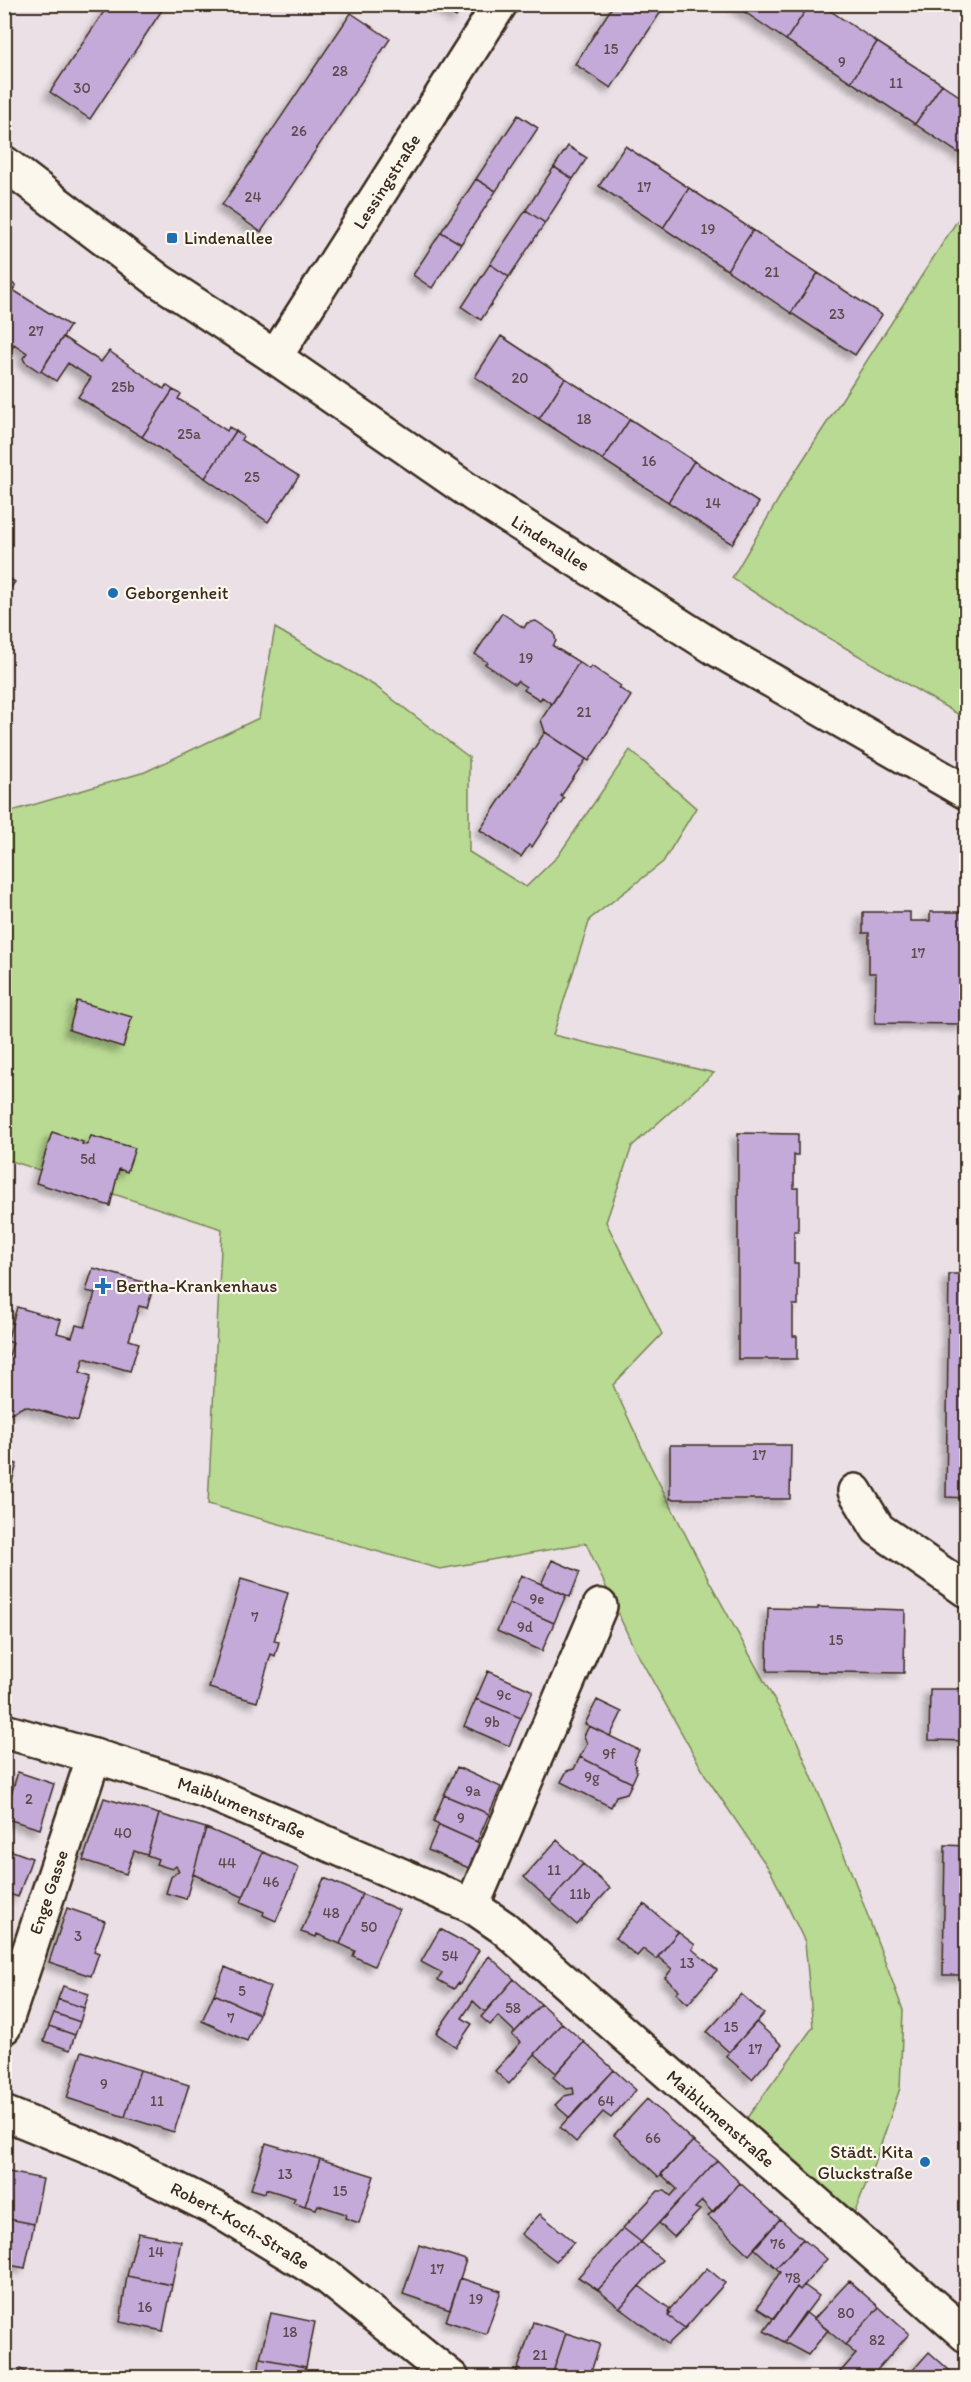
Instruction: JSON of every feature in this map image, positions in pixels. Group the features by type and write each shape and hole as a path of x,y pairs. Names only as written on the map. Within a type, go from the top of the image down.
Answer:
{"street":[{"name":"Lessingstraße","path":"275,357 500,4"},
{"name":"Lindenallee","path":"4,163 158,280 275,357 473,494 715,648 966,792"},
{"path":"855,1491 879,1529 966,1590"},
{"path":"472,1906 600,1606"},
{"name":"Maiblumenstraße","path":"4,1731 206,1791 472,1906 504,1928 966,2335"},
{"name":"Enge Gasse","path":"4,2027 94,1756"},
{"name":"Robert-Koch-Straße","path":"4,2113 108,2154 216,2209 326,2276 452,2378"}],"green space":[{"path":"966,207 966,719 783,611 732,578 788,483"},
{"path":"275,628 375,686 469,757 469,852 526,887 558,856 630,750 696,808 663,862 590,919 553,1035 714,1073 632,1146 606,1222 662,1334 613,1385 650,1465 707,1577 797,1741 854,1879 903,2010 900,2088 876,2159 853,2216 744,2122 813,2027 805,1942 771,1872 707,1778 633,1646 586,1543 440,1569 208,1504 222,1229 5,1159 5,813 145,772 259,718"}],"building":[{"path":"109,4 166,4 90,119 50,92"},
{"path":"436,4 464,4 456,17"},
{"path":"614,4 666,4 611,88 575,64"},
{"path":"733,4 810,4 786,40"},
{"path":"810,4 820,4 877,42 851,82 786,40"},
{"path":"351,13 390,39 261,232 222,205"},
{"path":"877,42 942,84 915,124 851,82"},
{"path":"942,84 966,101 966,158 915,124"},
{"path":"518,115 538,128 496,191 476,179"},
{"path":"568,146 587,158 573,179 554,167"},
{"path":"625,146 689,188 663,228 599,186"},
{"path":"554,167 573,179 545,223 526,210"},
{"path":"476,179 496,191 461,244 441,232"},
{"path":"689,188 753,230 727,270 663,228"},
{"path":"526,210 545,223 509,277 490,264"},
{"path":"753,230 818,273 791,313 727,270"},
{"path":"441,232 461,244 432,288 413,275"},
{"path":"490,264 509,277 481,320 462,307"},
{"path":"818,273 882,315 855,355 791,313"},
{"path":"8,280 16,286 13,290 70,326 40,372 25,362 23,358 27,353 14,344 11,350 9,349 12,343 4,338 4,286"},
{"path":"501,336 565,378 539,419 475,377"},
{"path":"63,337 101,362 109,351 164,389 166,385 173,390 142,437 78,397 91,378 68,363 56,381 41,371"},
{"path":"565,378 630,419 603,460 539,419"},
{"path":"173,390 181,394 178,399 207,418 227,431 229,427 236,431 205,478 142,437"},
{"path":"630,419 694,461 668,502 603,460"},
{"path":"236,431 243,436 241,440 299,476 268,522 205,478"},
{"path":"694,461 759,503 732,544 668,502"},
{"path":"4,575 15,582 4,597"},
{"path":"502,613 524,628 527,623 536,621 554,633 556,641 553,646 579,662 552,704 524,690 526,687 517,681 515,684 485,664 487,662 475,654"},
{"path":"4,618 12,632 4,640"},
{"path":"579,662 589,669 591,666 621,686 619,688 631,696 589,761 545,732 541,720"},
{"path":"545,732 586,759 561,796 564,798 532,847 529,845 521,857 480,830"},
{"path":"863,912 910,912 910,921 930,921 930,912 966,912 963,1024 875,1023 876,973 869,973 869,933 863,933"},
{"path":"77,1001 132,1017 123,1047 69,1030"},
{"path":"52,1132 87,1145 91,1136 135,1148 127,1172 119,1169 110,1206 36,1183"},
{"path":"738,1133 798,1134 798,1155 794,1155 794,1188 798,1188 798,1231 794,1231 794,1263 798,1263 798,1305 793,1305 793,1336 797,1336 797,1359 738,1359"},
{"path":"93,1268 154,1285 147,1308 139,1306 129,1340 139,1343 130,1371 84,1358 80,1372 91,1376 78,1421 25,1406 11,1413 4,1411 4,1363 7,1362 13,1343 7,1341 17,1307 61,1320 57,1333 72,1337 76,1325 85,1327 95,1293 86,1291"},
{"path":"949,1274 966,1274 966,1498 946,1497"},
{"path":"670,1445 791,1445 790,1499 670,1499"},
{"path":"4,1460 17,1464 4,1509"},
{"path":"552,1560 580,1572 570,1597 541,1584"},
{"path":"521,1575 566,1595 554,1623 509,1603"},
{"path":"241,1579 288,1593 274,1641 279,1642 275,1656 271,1654 257,1702 209,1688"},
{"path":"509,1603 554,1623 542,1651 497,1631"},
{"path":"818,1607 905,1610 904,1673 767,1671 768,1608 818,1609"},
{"path":"488,1671 533,1691 521,1718 476,1699"},
{"path":"930,1689 966,1689 966,1741 929,1740"},
{"path":"476,1699 521,1718 509,1746 464,1726"},
{"path":"597,1700 622,1712 610,1736 585,1724"},
{"path":"589,1726 639,1750 634,1761 637,1772 632,1783 580,1757 587,1744 584,1736"},
{"path":"580,1757 632,1783 627,1793 616,1796 611,1807 561,1782 567,1771 574,1769"},
{"path":"457,1767 501,1787 489,1814 444,1795"},
{"path":"18,1772 54,1784 40,1829 4,1818"},
{"path":"444,1795 489,1814 477,1842 433,1822"},
{"path":"104,1798 159,1814 147,1855 134,1851 126,1874 83,1860"},
{"path":"159,1814 206,1828 186,1899 166,1893 171,1877 179,1871 176,1866 172,1869 156,1864 158,1859 147,1855"},
{"path":"439,1825 482,1844 471,1869 428,1850"},
{"path":"206,1828 263,1852 243,1897 193,1874"},
{"path":"557,1840 583,1864 550,1901 524,1877"},
{"path":"945,1845 966,1846 966,1975 943,1975"},
{"path":"4,1848 32,1858 18,1897 4,1892"},
{"path":"263,1852 299,1868 276,1921 263,1915 264,1912 241,1902"},
{"path":"583,1864 610,1888 577,1925 550,1901"},
{"path":"324,1878 362,1894 340,1944 317,1934 316,1937 301,1932"},
{"path":"362,1894 399,1910 374,1966 353,1956 355,1951 340,1944"},
{"path":"644,1904 678,1932 656,1959 643,1949 637,1956 615,1938"},
{"path":"67,1908 105,1921 94,1951 99,1953 91,1976 49,1962"},
{"path":"440,1929 479,1950 460,1984 458,1983 454,1989 438,1980 442,1973 421,1962"},
{"path":"678,1932 695,1945 692,1949 717,1970 688,2004 676,1993 679,1990 665,1978 672,1969 658,1957"},
{"path":"489,1956 514,1979 485,2012 473,2001 462,2018 472,2024 456,2047 436,2033"},
{"path":"225,1967 270,1987 259,2014 214,1994"},
{"path":"514,1979 541,2004 515,2032 498,2016 490,2025 481,2017"},
{"path":"63,1986 89,1994 84,2008 58,1999"},
{"path":"214,1994 259,2014 247,2041 202,2021"},
{"path":"741,1994 764,2014 729,2052 707,2032"},
{"path":"58,1999 84,2008 80,2022 54,2013"},
{"path":"541,2004 562,2023 509,2084 495,2071 521,2042 512,2035"},
{"path":"54,2013 80,2022 75,2035 49,2026"},
{"path":"756,2022 782,2045 752,2079 726,2056"},
{"path":"562,2023 584,2042 556,2073 535,2054"},
{"path":"49,2026 75,2035 70,2050 44,2041"},
{"path":"584,2042 614,2070 570,2118 555,2105 564,2096 574,2094 573,2088 566,2089 553,2077"},
{"path":"82,2051 140,2070 125,2117 67,2098"},
{"path":"140,2070 189,2085 174,2132 125,2117"},
{"path":"614,2070 636,2090 611,2118 603,2112 576,2142 560,2127"},
{"path":"647,2099 693,2141 659,2177 614,2135"},
{"path":"693,2141 717,2160 641,2242 623,2228 658,2191 665,2191 671,2196 677,2189 661,2174"},
{"path":"266,2143 320,2159 305,2206 293,2202 295,2198 266,2189 265,2193 251,2189"},
{"path":"320,2159 374,2176 359,2223 345,2218 346,2214 318,2205 316,2209 305,2206"},
{"path":"717,2160 740,2183 713,2213 702,2201 695,2208 700,2210 674,2237 659,2223"},
{"path":"4,2171 43,2179 34,2224 4,2218"},
{"path":"740,2183 780,2219 749,2255 708,2216"},
{"path":"540,2214 574,2242 556,2261 521,2234"},
{"path":"4,2218 34,2224 25,2268 4,2264"},
{"path":"780,2219 803,2239 776,2268 754,2248"},
{"path":"623,2228 641,2242 598,2290 578,2277"},
{"path":"138,2233 181,2241 172,2285 127,2276"},
{"path":"803,2239 827,2259 800,2290 797,2287 774,2319 757,2308 780,2272 776,2268"},
{"path":"641,2242 662,2260 620,2308 598,2290"},
{"path":"419,2245 466,2260 450,2310 403,2294"},
{"path":"707,2268 725,2283 685,2328 668,2316 671,2313 668,2311"},
{"path":"127,2276 172,2285 163,2331 120,2322"},
{"path":"460,2278 501,2291 486,2334 446,2321"},
{"path":"849,2281 879,2307 845,2345 814,2319"},
{"path":"804,2285 819,2296 784,2342 764,2331 797,2287 800,2290"},
{"path":"639,2286 670,2309 668,2316 685,2328 668,2344 620,2308"},
{"path":"879,2307 909,2334 870,2378 835,2378 856,2354 845,2345"},
{"path":"805,2312 828,2330 808,2355 784,2342"},
{"path":"271,2313 315,2322 306,2367 260,2358"},
{"path":"533,2322 566,2333 551,2378 515,2378"},
{"path":"566,2333 600,2344 589,2378 551,2378"},
{"path":"929,2352 958,2378 906,2378"},
{"path":"260,2358 306,2367 304,2378 258,2378"},
{"path":"21,2369 34,2378 15,2378"}],"place":[{"name":"Lindenallee","path":"172,238"},
{"name":"Geborgenheit","path":"113,593"},
{"name":"Bertha-Krankenhaus","path":"103,1286"},
{"name":"Städt. Kita Gluckstraße","path":"925,2162"}]}
